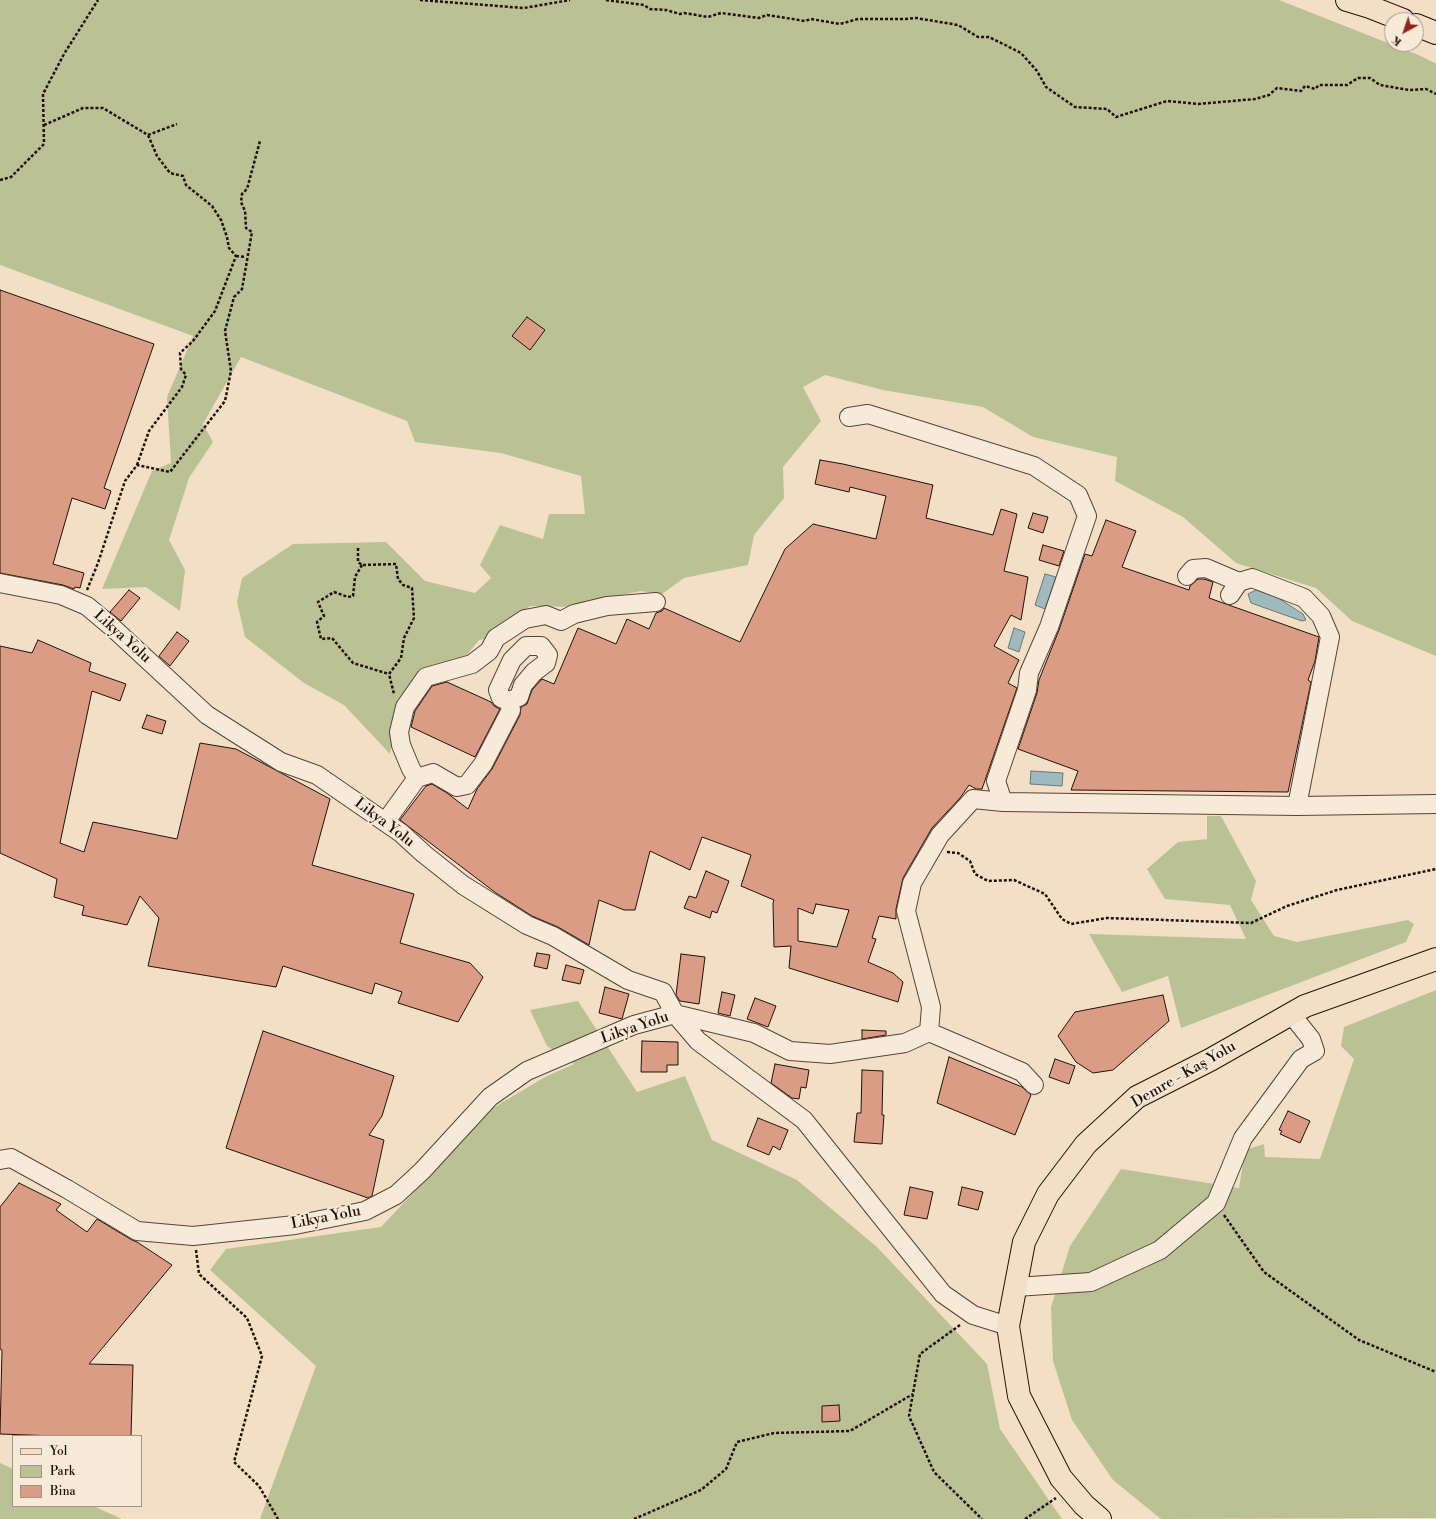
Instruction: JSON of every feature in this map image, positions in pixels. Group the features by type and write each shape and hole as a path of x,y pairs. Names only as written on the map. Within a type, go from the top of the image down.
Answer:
{"main road":[{"path":"1347,0 1384,13"},
{"path":"1424,28 1436,33"},
{"name":"Demre - Kaş Yolu","path":"1100,1519 1084,1505 1061,1478 1019,1396 1008,1326 1024,1242 1048,1194 1086,1144 1137,1098 1210,1060 1305,1006 1436,959"}],"street":[{"path":"849,417 868,414 1034,466 1078,495 1087,516 1049,627 1029,673 1027,690 996,781 1004,802"},
{"path":"1187,576 1193,569 1206,568 1234,588 1252,578 1304,598 1321,616 1330,637 1297,806"},
{"name":"Likya Yolu","path":"0,583 61,595 87,606 112,627 207,715 281,762 317,775 402,833 424,854 463,885 527,925 553,936 628,980 663,992 675,1014 634,1025 527,1071 490,1097 422,1171 396,1194 365,1211 295,1225 194,1236 137,1231 67,1189 11,1158 0,1160"},
{"path":"417,778 411,770 401,745 399,732 405,707 426,677 472,664 489,651 496,638 525,619 546,615 562,621 574,614 607,606 656,602"},
{"path":"386,821 417,778 433,773 457,787 467,785 483,764 511,710 509,701"},
{"path":"929,1032 931,1007 906,911 912,883 931,850 940,835 973,799 1004,802 1297,806 1436,804"},
{"path":"675,1014 754,1033 790,1051 830,1054 905,1043 929,1032 1022,1072 1034,1085"},
{"path":"675,1014 698,1041 804,1120 943,1294 973,1316 1008,1326"},
{"path":"1016,1287 1091,1282 1160,1250 1216,1203 1243,1138 1301,1059 1315,1051 1311,1039 1291,1014"}],"path":[{"path":"0,180 11,177 44,144 43,94 64,54 98,0"},
{"path":"420,0 524,8 570,0"},
{"path":"606,0 644,5 650,9 708,17 721,13 759,18 767,15 805,21 811,19 840,24 858,19 916,18 958,25 978,37 989,38 1021,53 1037,70 1046,87 1075,108 1107,109 1116,117 1167,101 1198,104 1254,99 1269,95 1277,88 1301,91 1305,86 1315,89 1320,86 1347,85 1358,78 1370,78 1380,84 1409,90 1426,89 1436,94"},
{"path":"44,125 83,108 102,108 148,135 157,156 170,173 183,176 186,185 212,206 221,220 229,248 236,256 246,257"},
{"path":"148,135 177,124"},
{"path":"137,465 170,472 225,401 231,371 226,331 234,297 242,289 246,257 252,232 246,228 245,211 241,202 242,194 247,189 260,142"},
{"path":"82,604 98,564 125,482 137,465 150,431 182,387 186,375 181,369 180,353 193,341 215,311 236,256"},
{"path":"358,548 358,562 362,565 396,564 398,579 403,585 412,588 414,618 404,638 401,658 389,674"},
{"path":"362,565 355,577 353,596 334,592 318,602 324,616 317,622 321,639 332,638 353,663 389,674"},
{"path":"389,674 394,694 405,707"},
{"path":"931,850 958,853 970,861 976,874 988,880 1014,880 1045,894 1062,919 1071,924 1107,918 1251,923 1286,906 1337,890 1436,868"},
{"path":"1216,1203 1264,1272 1359,1340 1436,1372"},
{"path":"194,1236 200,1274 247,1318 262,1356 234,1462 259,1486 278,1519"},
{"path":"973,1316 920,1354 909,1416 934,1472 982,1519"},
{"path":"634,1519 701,1490 726,1469 737,1442 774,1433 850,1431 913,1394"},
{"path":"1025,1519 1070,1489"}],"green space":[{"path":"0,0 1279,0 1384,41 1384,52 1411,52 1436,64 1436,656 1352,621 1316,588 1236,563 1183,517 1115,481 1117,457 1033,437 983,407 883,390 825,375 803,387 821,421 783,467 784,498 754,535 748,565 684,578 662,594 641,591 610,597 576,607 530,606 494,637 479,640 462,661 440,663 414,681 393,736 390,754 344,705 304,683 245,637 237,602 242,578 293,544 386,542 425,581 475,593 491,578 480,565 500,525 543,539 549,514 585,514 581,476 501,453 415,442 407,421 241,357 203,424 213,442 189,478 169,540 185,570 180,611 146,587 102,589 152,471 171,463 167,397 193,336 0,265"},
{"path":"1207,816 1221,816 1256,881 1251,900 1274,936 1297,942 1408,920 1414,924 1406,942 1181,1028 1168,976 1122,992 1089,934 1246,939 1230,905 1165,899 1147,869 1178,842 1207,839"},
{"path":"1436,990 1436,1518 1161,1519 1113,1480 1072,1420 1053,1361 1051,1307 1070,1246 1121,1169 1239,1188 1244,1157 1248,1149 1264,1144 1265,1157 1320,1159 1354,1059 1341,1046 1344,1027"},
{"path":"578,1001 637,1092 685,1076 712,1140 797,1180 877,1247 987,1364 1000,1429 1062,1519 260,1519 316,1366 210,1270 226,1249 381,1227 493,1108 545,1077 574,1064 547,1046 530,1010"},
{"path":"0,1463 12,1469 12,1507 95,1507 122,1519 0,1519"}],"water":[{"path":"1045,574 1056,577 1045,609 1035,605"},
{"path":"1256,590 1278,598 1303,614 1306,620 1302,621 1251,603 1248,594"},
{"path":"1014,628 1025,632 1019,652 1008,648"},
{"path":"1031,771 1063,773 1062,786 1030,784"}],"building":[{"path":"0,290 154,344 104,488 111,491 105,509 72,498 53,564 84,573 80,588 75,587 74,589 63,585 0,573"},
{"path":"527,317 545,330 530,350 512,336"},
{"path":"820,460 933,485 926,518 993,535 1001,509 1017,514 1004,571 1028,577 1021,620 1011,615 994,646 1019,660 1008,683 1017,688 982,789 976,789 969,785 960,798 932,828 903,878 896,909 896,919 879,916 872,938 876,939 868,962 893,973 903,982 898,1002 789,968 791,946 774,947 774,900 741,886 751,855 702,837 690,870 650,851 635,910 624,910 599,900 589,945 558,927 532,916 496,893 400,820 426,786 432,784 468,809 477,789 492,769 520,715 521,707 527,704 532,690 542,679 554,684 578,628 616,644 627,619 649,629 656,613 662,611 664,608 740,642 785,549 813,524 876,539 886,496 850,487 849,492 815,484","holes":["816,904 849,910 837,947 798,941 798,908 813,914"]},
{"path":"1033,513 1048,517 1043,533 1028,528"},
{"path":"1106,520 1136,531 1122,567 1189,590 1190,586 1198,579 1213,582 1209,598 1319,637 1315,661 1308,680 1311,682 1288,792 1071,790 1078,771 1018,749 1037,693 1039,680 1059,630 1085,554 1092,556"},
{"path":"1043,545 1064,551 1059,566 1039,560"},
{"path":"129,590 140,598 121,621 110,612"},
{"path":"177,632 189,641 170,666 159,656"},
{"path":"38,640 91,663 89,671 126,684 120,701 92,691 60,843 84,852 93,822 177,839 200,743 236,749 330,799 312,865 414,894 400,943 470,963 483,977 458,1022 398,1003 402,992 375,983 372,994 283,966 276,987 148,966 159,918 140,896 127,925 82,915 84,906 54,897 57,879 0,853 0,646 32,653"},
{"path":"447,682 491,702 494,706 500,709 475,757 411,727 415,711 432,686"},
{"path":"147,715 166,721 162,734 142,728"},
{"path":"706,871 729,881 717,913 712,911 710,918 684,908 689,896 696,898"},
{"path":"537,953 550,955 547,969 534,966"},
{"path":"681,954 705,957 699,1004 680,1001 676,995"},
{"path":"566,965 584,970 580,984 562,980"},
{"path":"605,987 629,994 622,1019 599,1013"},
{"path":"722,992 735,995 730,1016 718,1013"},
{"path":"1163,995 1169,1021 1113,1070 1093,1073 1076,1062 1058,1036 1075,1012"},
{"path":"755,998 776,1006 768,1027 747,1019"},
{"path":"862,1030 886,1031 886,1035 862,1039"},
{"path":"263,1031 394,1076 382,1116 369,1135 384,1140 372,1196 368,1198 226,1148"},
{"path":"642,1041 678,1042 678,1065 667,1065 667,1072 641,1072"},
{"path":"949,1057 1022,1087 1031,1095 1015,1135 937,1103"},
{"path":"1055,1059 1075,1066 1069,1084 1049,1077"},
{"path":"775,1064 809,1070 806,1088 801,1087 799,1099 792,1098 771,1083"},
{"path":"862,1070 883,1071 882,1115 884,1115 882,1144 854,1142 857,1113 861,1113"},
{"path":"1288,1111 1310,1121 1300,1143 1280,1134 1282,1131 1279,1130"},
{"path":"758,1118 788,1130 780,1150 773,1146 769,1155 747,1146"},
{"path":"19,1183 61,1204 56,1210 87,1232 97,1219 137,1242 172,1265 89,1364 133,1365 131,1435 0,1434 2,1350 0,1349 0,1207"},
{"path":"910,1187 933,1192 927,1219 904,1215"},
{"path":"962,1187 983,1192 978,1210 958,1205"},
{"path":"839,1405 840,1421 822,1422 822,1406"}]}
